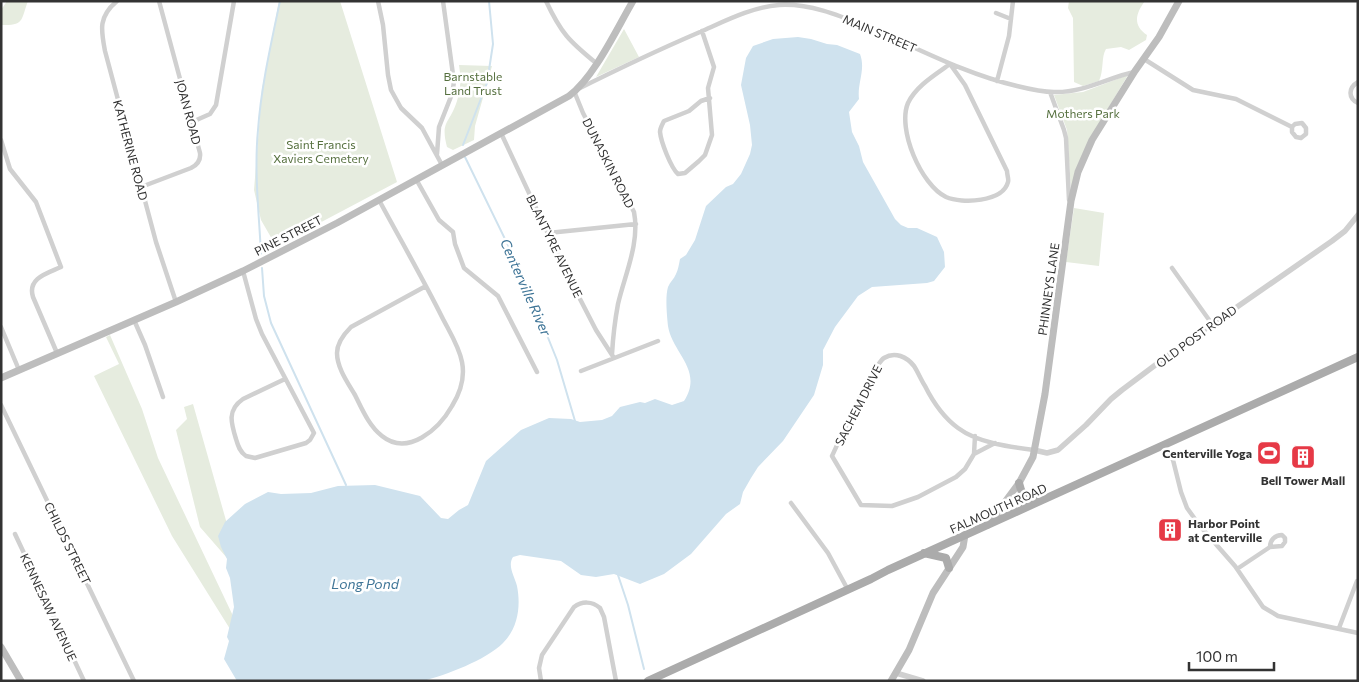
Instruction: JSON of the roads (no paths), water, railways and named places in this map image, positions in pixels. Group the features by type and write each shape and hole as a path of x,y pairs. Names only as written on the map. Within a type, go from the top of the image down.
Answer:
{"main road":[{"name":"PHINNEYS LANE","path":"987,525 1019,484 1033,457 1045,394 1075,182 1092,140 1135,71 1159,37 1179,1"},
{"path":"574,92 596,63 632,2"},
{"name":"PINE STREET","path":"1,378 176,302 242,271 379,200 574,92"},
{"name":"FALMOUTH ROAD","path":"648,681 848,590 924,553 1358,357"},
{"path":"1019,484 1023,495 1030,502 1045,499"},
{"path":"891,681 909,650 933,593 964,547 965,535"},
{"path":"924,553 946,558 949,568"},
{"path":"1,647 21,681"}],"street":[{"name":"KATHERINE ROAD","path":"117,1 108,10 103,19 101,34 141,186 176,302"},
{"name":"JOAN ROAD","path":"141,186 190,168 199,162 200,153 159,1"},
{"path":"192,122 210,114 216,105 234,1"},
{"path":"378,1 383,25 388,75 392,90 401,108 422,128 442,165"},
{"path":"437,154 439,127 452,94 454,82 443,1"},
{"path":"546,1 556,23 566,37 596,63"},
{"path":"997,81 1009,36 1013,1"},
{"name":"MAIN STREET","path":"574,92 637,59 702,31 758,9 776,5 804,6 849,19 950,64 997,81 1039,91 1074,91 1135,71"},
{"path":"996,13 1011,19"},
{"path":"702,31 714,67 708,88 710,98 712,121 712,135 705,154 693,168 685,174 678,174 673,168 660,134 662,124 664,121 689,111 710,98"},
{"path":"1144,60 1193,90 1236,99 1292,127"},
{"path":"950,64 964,85 1007,171 1009,180 1006,186 1000,193 986,199 953,200 936,190 920,168 907,136 905,113 912,97 931,78 950,64"},
{"path":"1358,82 1352,87 1350,92 1352,98 1358,103"},
{"name":"DUNASKIN ROAD","path":"574,92 634,212 636,224 634,245 618,306 613,356"},
{"path":"1050,92 1066,138 1069,216"},
{"name":"BLANTYRE AVENUE","path":"501,133 596,330 613,356"},
{"path":"1,140 10,169 36,202 61,267 38,278 33,283 31,289 32,296 57,353"},
{"path":"416,179 439,220 453,232 455,244 464,268 498,296 536,372"},
{"path":"379,200 426,286 456,345 463,369 461,382 452,406 445,417 431,431 415,441 395,443 382,437 366,417 340,367 337,356 338,348 344,335 351,327 426,286"},
{"name":"OLD POST ROAD","path":"1034,450 1047,452 1058,450 1111,399 1212,324 1332,241 1345,231 1358,215"},
{"path":"548,233 636,224"},
{"path":"1172,268 1212,324"},
{"path":"242,271 256,319 285,379 313,430 313,435 308,442 255,458 246,456 239,448 231,425 231,416 234,408 243,399 285,379"},
{"path":"134,320 163,397"},
{"path":"1,327 19,370"},
{"path":"581,371 613,356 658,340"},
{"name":"SACHEM DRIVE","path":"995,443 974,454 965,469 956,477 918,497 892,506 862,505 832,456 882,358 890,355 904,358 914,366 942,414 958,428 995,443 1034,450"},
{"name":"CHILDS STREET","path":"1,405 134,681"},
{"path":"974,436 974,454"},
{"path":"1164,444 1173,460 1181,492 1188,508 1196,521 1237,569 1263,607 1274,614 1358,633"},
{"path":"791,502 828,553 848,590"},
{"name":"KENNESAW AVENUE","path":"14,534 84,681"},
{"path":"1237,569 1270,547"},
{"path":"1339,628 1357,581"},
{"path":"541,681 539,664 542,655 574,607 578,604 589,603 600,608 604,617 616,681"},
{"path":"896,672 923,681"}],"water":[{"name":"Long Pond","path":"798,37 837,45 860,54 862,71 859,99 849,112 852,132 859,146 863,162 895,219 901,225 908,228 917,228 937,237 944,252 945,267 934,281 872,287 858,296 835,327 823,350 823,365 814,395 783,441 758,467 743,492 740,504 726,514 691,554 664,574 640,584 614,574 596,577 581,575 561,561 520,555 513,557 511,568 517,586 519,601 512,631 503,643 487,655 443,675 423,681 237,681 224,659 229,641 227,637 234,607 230,578 226,568 227,559 218,536 225,522 245,504 268,492 281,494 311,493 338,486 375,485 420,496 441,518 448,519 468,505 486,461 521,430 549,418 571,419 580,422 602,420 612,416 620,407 640,402 645,403 655,399 672,405 684,401 691,380 689,371 675,345 668,326 666,301 668,287 677,272 680,259 686,255 695,240 706,206 726,187 733,184 741,174 750,154 752,145 750,125 741,85 746,58 753,46 773,39"}],"waterway":[{"path":"261,254 257,176 259,114 280,1"},
{"name":"Centerville River","path":"463,145 487,83 493,44 489,1"},
{"name":"Centerville River","path":"465,157 524,278 557,360 575,421"},
{"path":"262,268 264,296 271,323 346,485"},
{"name":"Centerville River","path":"618,575 628,605 644,669"}],"place":[{"name":"Centerville Yoga","path":"1269,453"},
{"name":"Bell Tower Mall","path":"1303,457"},
{"name":"Harbor Point at Centerville","path":"1170,530"}],"park label":[{"name":"Barnstable Land Trust","path":"473,83"},
{"name":"Mothers Park","path":"1083,113"},
{"name":"Saint Francis Xaviers Cemetery","path":"321,151"}]}
